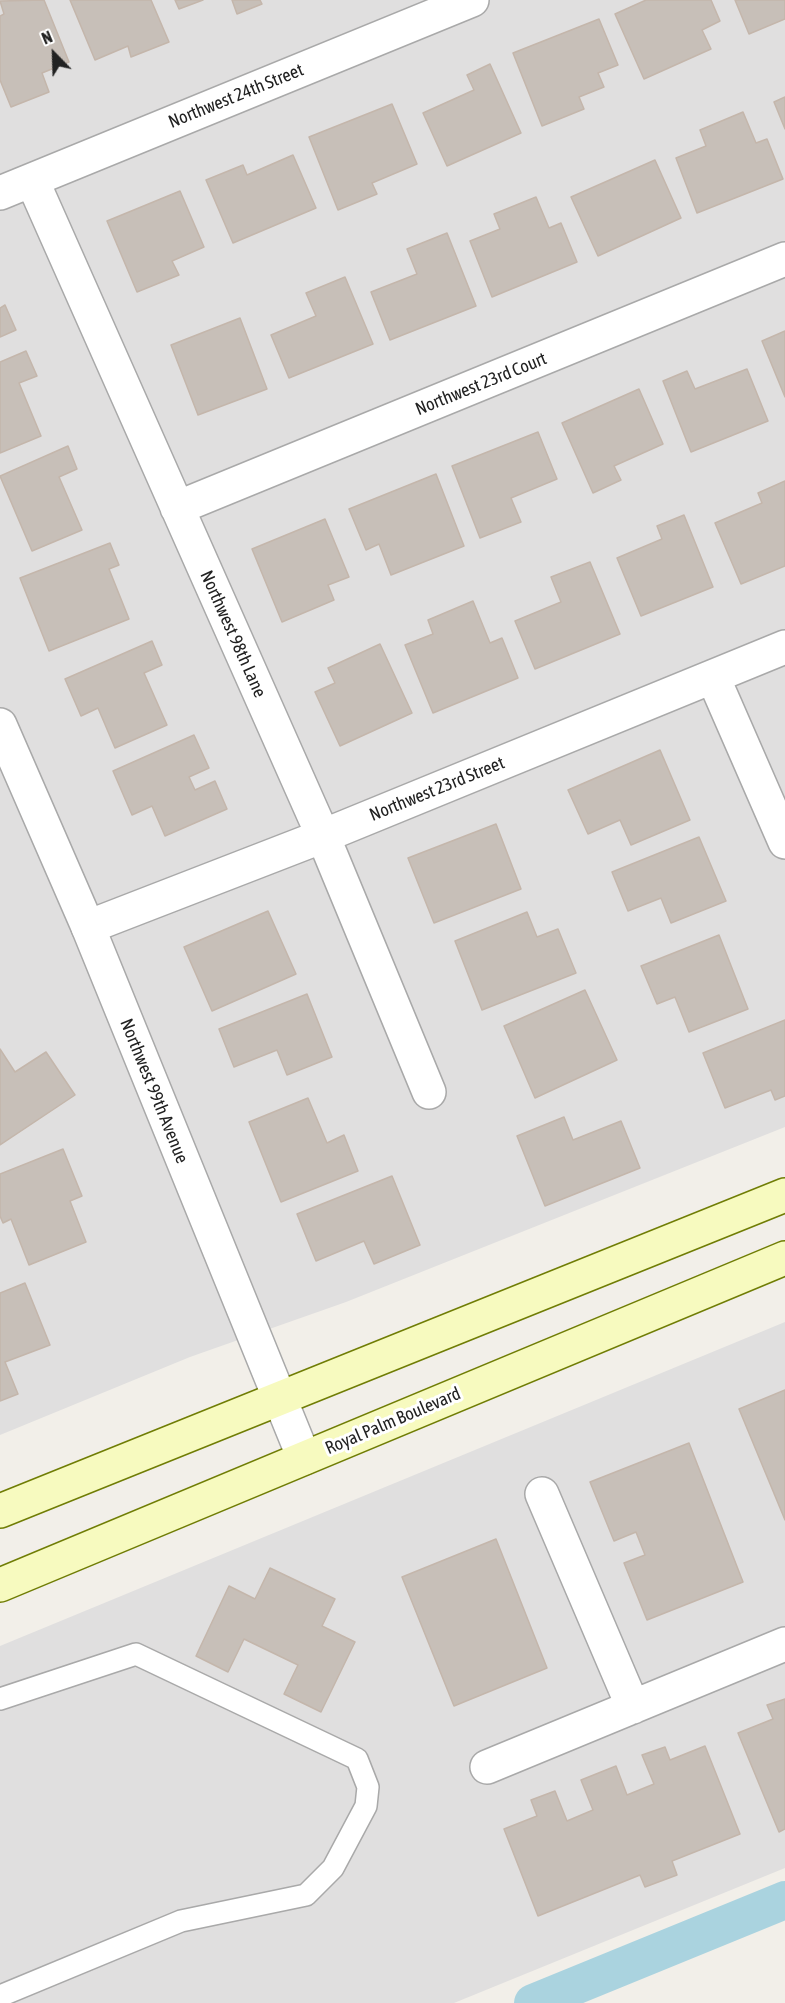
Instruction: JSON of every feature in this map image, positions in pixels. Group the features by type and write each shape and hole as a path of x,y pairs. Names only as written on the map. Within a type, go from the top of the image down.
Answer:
{"main road":[{"path":"0,1511 785,1195"},
{"name":"Royal Palm Boulevard","path":"0,1585 785,1258"}],"street":[{"name":"Northwest 24th Street","path":"0,193 472,0"},
{"name":"Northwest 98th Lane","path":"32,180 323,836 429,1092"},
{"name":"Northwest 23rd Court","path":"177,508 785,259"},
{"name":"Northwest 23rd Street","path":"88,927 323,836 785,647"},
{"path":"713,677 785,842"},
{"name":"Northwest 99th Avenue","path":"0,725 88,927 304,1458"},
{"path":"542,1494 633,1707"},
{"path":"486,1767 785,1644"}],"lane":[{"path":"0,1699 136,1654 357,1760 368,1787 366,1806 333,1868 306,1895 181,1922 0,1996"}],"shaded area":[{"path":"0,0 785,0 785,1127 346,1302 190,1357 0,1435"},
{"path":"785,1322 785,1868 454,2003 0,2003 0,1646"}],"building":[{"path":"44,0 69,62 42,73 49,92 11,107 0,80 0,16 4,14 0,1"},
{"path":"70,0 151,0 169,42 131,57 128,46 95,60"},
{"path":"175,0 203,0 179,9"},
{"path":"232,0 260,0 262,4 237,14"},
{"path":"646,0 711,0 720,21 702,30 711,49 644,79 615,14"},
{"path":"735,0 785,0 785,19 749,34"},
{"path":"599,19 618,65 598,73 604,87 579,97 584,109 542,126 513,53"},
{"path":"490,64 521,133 447,166 423,113 474,90 467,75"},
{"path":"785,97 785,129 774,102"},
{"path":"392,104 417,164 372,183 377,194 338,210 309,137"},
{"path":"743,112 756,143 767,139 783,179 697,213 676,158 706,146 700,130"},
{"path":"293,155 316,208 233,243 206,180 243,165 247,175"},
{"path":"655,160 681,218 598,256 571,197"},
{"path":"180,191 204,247 172,261 179,275 137,292 107,221"},
{"path":"536,197 549,228 561,223 577,262 492,297 470,241 500,229 494,214"},
{"path":"447,233 476,306 390,340 371,292 417,274 407,249"},
{"path":"345,277 373,344 289,378 271,335 316,316 306,293"},
{"path":"5,305 16,330 0,337 0,308"},
{"path":"240,318 267,389 198,415 171,345"},
{"path":"785,331 785,397 762,341"},
{"path":"26,351 37,376 19,383 41,436 0,453 0,362"},
{"path":"747,369 768,421 691,452 663,381 687,371 695,389"},
{"path":"639,389 663,444 614,466 621,480 593,493 562,423"},
{"path":"538,432 557,479 511,498 521,522 480,538 452,466"},
{"path":"68,446 77,469 59,477 82,530 32,551 0,476"},
{"path":"436,474 464,546 391,575 379,544 366,550 349,509"},
{"path":"785,481 785,566 741,584 715,523 762,503 758,493"},
{"path":"684,515 713,587 641,616 617,558 662,539 657,526"},
{"path":"325,519 349,577 328,585 334,600 282,622 252,549"},
{"path":"110,543 119,565 109,569 129,619 49,651 20,578"},
{"path":"590,562 620,634 535,669 515,621 561,602 551,577"},
{"path":"473,601 490,643 502,638 518,678 433,713 405,645 433,634 428,620"},
{"path":"152,641 162,665 144,673 167,725 115,748 98,708 81,716 65,679"},
{"path":"380,644 412,713 340,746 315,692 335,683 328,668"},
{"path":"194,735 209,768 189,777 195,790 215,781 227,809 165,836 152,806 132,815 113,771"},
{"path":"660,750 690,820 631,845 620,820 588,834 568,790"},
{"path":"496,824 521,889 434,923 408,858"},
{"path":"699,837 726,901 671,923 661,898 628,911 612,872"},
{"path":"268,911 296,974 212,1011 184,947"},
{"path":"527,912 537,937 558,929 576,973 482,1010 455,941"},
{"path":"719,935 748,1009 689,1032 675,997 657,1004 641,966"},
{"path":"585,990 617,1060 535,1098 504,1026"},
{"path":"307,994 332,1057 287,1075 277,1050 234,1067 219,1029"},
{"path":"785,1020 785,1096 775,1100 771,1090 725,1108 703,1053"},
{"path":"0,1049 15,1072 46,1052 75,1095 0,1145"},
{"path":"308,1098 327,1143 344,1135 358,1171 281,1202 249,1122"},
{"path":"564,1117 573,1140 621,1121 640,1168 545,1206 517,1136"},
{"path":"63,1149 82,1196 70,1201 86,1242 29,1265 11,1219 3,1223 0,1216 0,1174"},
{"path":"392,1176 420,1245 374,1264 364,1241 316,1261 297,1214"},
{"path":"25,1283 50,1345 5,1362 18,1394 0,1401 0,1293"},
{"path":"785,1390 785,1520 739,1409"},
{"path":"689,1443 743,1582 647,1620 624,1563 645,1555 636,1532 614,1541 590,1482"},
{"path":"496,1539 547,1668 454,1706 402,1577"},
{"path":"270,1568 335,1599 322,1626 355,1642 321,1712 284,1694 298,1665 244,1639 228,1672 196,1656 229,1586 255,1599"},
{"path":"785,1699 785,1829 779,1832 738,1733 773,1719 767,1705"},
{"path":"705,1746 740,1834 672,1861 677,1875 645,1887 640,1875 538,1916 504,1829 537,1816 531,1800 555,1791 567,1821 593,1810 581,1780 616,1766 627,1795 654,1784 642,1755 665,1747 670,1760"}],"waterway":[{"path":"533,2003 785,1900"}]}
